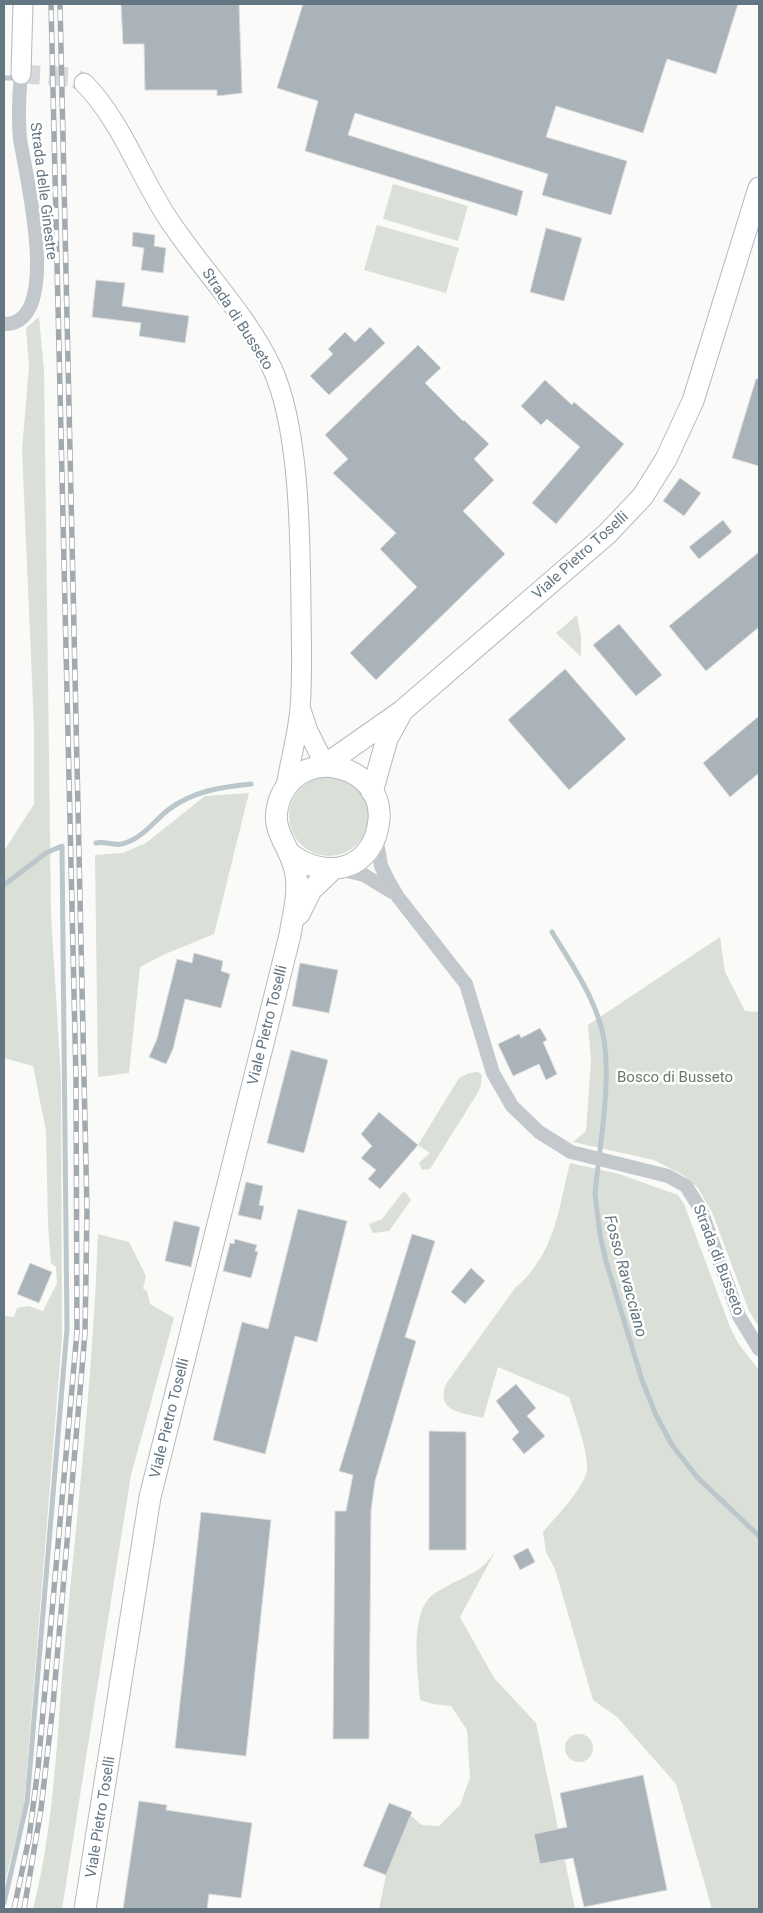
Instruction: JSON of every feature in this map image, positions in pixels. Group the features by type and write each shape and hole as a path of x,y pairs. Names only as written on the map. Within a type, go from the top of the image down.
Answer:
{"main road":[{"name":"Viale Pietro Toselli","path":"86,1909 150,1497 290,935 297,888 295,869 289,853 281,841 277,826 277,811 286,787 300,774 325,765 402,711 607,534 636,504 653,481 673,446 693,401 759,188"},
{"name":"Viale Pietro Toselli","path":"372,792 387,739 402,711"},
{"path":"325,765 338,766 350,771 365,783 372,792 379,817 376,836"},
{"name":"Viale Pietro Toselli","path":"290,935 311,890 336,869 352,863 363,855 376,836"},
{"path":"289,853 309,866 336,869"}],"street":[{"path":"21,74 24,4"},
{"name":"Strada delle Ginestre","path":"4,324 14,324 22,319 28,310 34,298 38,262 35,224 20,139 18,113 21,74"},
{"name":"Strada di Busseto","path":"84,83 114,122 172,224 221,289 254,338 268,361 280,389 291,443 301,567 300,709 286,787"},
{"name":"Strada di Busseto","path":"300,709 308,731 325,765"},
{"name":"Strada di Busseto","path":"376,836 381,866 398,897 466,984 498,1083 512,1106 530,1125 560,1147 581,1156 668,1176 677,1179 690,1190 701,1210 739,1316 759,1349"},
{"name":"Strada di Busseto","path":"336,869 371,878 398,897"}],"green space":[{"path":"393,184 468,206 458,241 383,219"},
{"path":"377,225 459,248 446,293 364,270"},
{"path":"39,317 44,371 51,914 61,1080 62,1338 24,1805 4,1886 4,1316 14,1317 17,1308 29,1306 43,1311 57,1283 56,1267 51,1263 48,1224 46,1131 33,1066 4,1058 4,851 34,804 34,726 22,450 29,366 26,328"},
{"path":"577,615 581,637 581,657 556,633"},
{"path":"329,776 344,779 357,788 366,801 369,816 366,831 357,844 344,853 329,856 314,853 301,844 292,831 289,816 292,801 301,788 314,779"},
{"path":"249,793 214,934 163,955 140,967 129,1073 98,1077 95,855 123,853 146,843 205,796"},
{"name":"Bosco di Busseto","path":"720,937 725,972 745,1011 759,1012 759,1327 749,1311 712,1212 698,1188 683,1175 654,1160 573,1142 586,1131 591,1060 588,1025"},
{"path":"478,1072 482,1075 481,1085 477,1094 430,1169 422,1170 419,1163 430,1153 418,1145 459,1078 469,1073"},
{"path":"570,1163 619,1174 678,1195 684,1204 730,1327 738,1343 759,1370 759,1909 712,1909 676,1784 617,1717 593,1700 555,1569 546,1552 543,1532 576,1493 587,1469 587,1461 578,1423 569,1397 498,1367 483,1418 459,1412 447,1405 444,1400 446,1384 515,1288 539,1261 547,1246 558,1215"},
{"path":"405,1192 411,1200 389,1231 373,1233 369,1224 382,1219 402,1193"},
{"path":"98,1234 129,1242 146,1276 143,1289 147,1291 150,1304 174,1318 131,1475 62,1909 33,1909 51,1810 89,1387"},
{"path":"495,1552 460,1617 494,1678 536,1723 575,1909 379,1909 386,1875 410,1815 422,1825 439,1826 460,1805 470,1778 467,1730 451,1706 420,1700 417,1642 421,1613 427,1601 435,1593 479,1569"},
{"path":"579,1734 589,1738 593,1748 589,1758 579,1762 569,1758 565,1748 569,1738"}],"building":[{"path":"121,4 239,4 242,93 217,96 217,90 145,90 144,44 123,44"},
{"path":"303,4 738,4 716,74 667,59 643,133 556,106 546,137 627,161 611,215 542,195 548,174 355,113 348,135 523,191 517,216 305,151 318,101 277,88"},
{"path":"546,228 582,238 564,301 530,292"},
{"path":"133,232 155,235 154,246 166,248 163,273 141,270 144,248 132,246"},
{"path":"96,280 125,283 122,306 189,316 185,343 139,336 141,323 92,317"},
{"path":"370,327 385,343 329,395 310,376 333,354 328,349 345,332 355,342"},
{"path":"418,345 441,368 425,383 489,444 474,459 494,480 463,511 505,554 376,680 350,653 417,587 380,549 396,533 333,473 348,459 325,435"},
{"path":"756,379 759,379 759,466 732,458"},
{"path":"545,380 572,405 574,402 624,444 556,524 532,503 580,447 547,419 541,425 521,406"},
{"path":"680,478 701,493 684,516 663,501"},
{"path":"723,520 732,532 699,559 689,547"},
{"path":"759,552 759,627 706,671 669,626"},
{"path":"619,624 662,675 636,696 593,645"},
{"path":"565,669 626,739 569,790 508,720"},
{"path":"759,716 759,773 730,797 703,763"},
{"path":"194,953 223,961 221,971 230,974 221,1008 185,999 173,1049 166,1064 149,1057 157,1039 177,959 192,963"},
{"path":"300,963 338,970 329,1013 292,1006"},
{"path":"540,1028 547,1040 543,1042 557,1074 546,1080 539,1064 513,1076 498,1044 519,1034 521,1038"},
{"path":"291,1050 328,1060 304,1153 267,1143"},
{"path":"379,1112 418,1145 380,1189 368,1179 376,1170 361,1158 372,1146 361,1134"},
{"path":"246,1182 263,1186 259,1205 264,1206 261,1220 238,1215"},
{"path":"298,1209 347,1221 317,1342 295,1336 265,1454 213,1440 242,1322 268,1329"},
{"path":"174,1221 200,1227 191,1267 165,1261"},
{"path":"412,1234 435,1241 405,1337 416,1341 375,1481 371,1510 369,1739 333,1739 335,1511 346,1511 353,1475 339,1471"},
{"path":"235,1239 257,1245 255,1251 258,1252 251,1278 223,1271 230,1243 234,1244"},
{"path":"30,1263 52,1272 39,1303 17,1294"},
{"path":"471,1268 485,1281 465,1304 451,1292"},
{"path":"516,1384 536,1408 527,1416 545,1436 524,1454 512,1439 519,1432 496,1401"},
{"path":"429,1431 466,1432 466,1550 429,1550"},
{"path":"201,1512 271,1520 246,1756 175,1748"},
{"path":"528,1548 535,1562 520,1570 513,1556"},
{"path":"643,1775 667,1890 584,1907 573,1858 540,1864 534,1834 567,1827 560,1793"},
{"path":"139,1801 167,1805 166,1810 252,1823 241,1898 209,1894 207,1909 123,1909"},
{"path":"389,1803 412,1812 386,1875 363,1866"}],"waterway":[{"path":"4,78 14,78"},
{"path":"96,843 119,844 129,842 168,810 187,798 208,791 251,784"},
{"path":"4,885 46,853 62,846 67,1329 27,1802 4,1903"},
{"name":"Fosso Ravacciano","path":"552,932 591,999 600,1023 604,1041 606,1062 605,1108 595,1194 600,1235 606,1261 642,1380 656,1415 672,1445 697,1477 759,1536"}],"tunnel":[{"path":"21,74 72,77 84,83"}],"railway":[{"path":"14,1909 29,1838 38,1768 77,1332 76,1079 51,4"},
{"path":"24,1909 41,1809 53,1705 85,1333 87,1211 60,4"}]}
